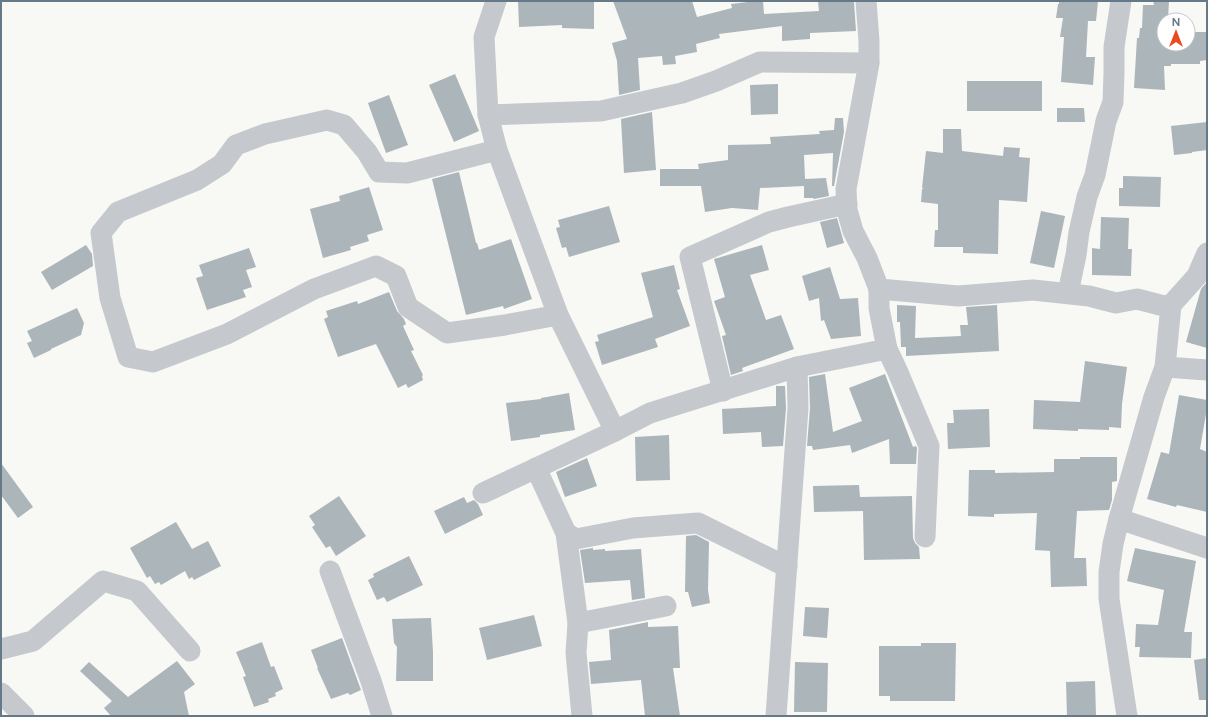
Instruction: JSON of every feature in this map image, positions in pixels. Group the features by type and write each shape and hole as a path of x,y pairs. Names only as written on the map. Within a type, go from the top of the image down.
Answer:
{"street":[{"path":"496,1 484,37 488,115 497,150 558,315 616,431"},
{"path":"866,1 869,63 846,189 847,204 853,231 867,258 879,289 879,308 887,349 898,370 929,446 925,537"},
{"path":"1068,293 1087,197 1095,175 1106,121 1112,102 1114,47 1121,1"},
{"path":"488,115 601,111 682,93 716,81 760,62 869,63"},
{"path":"497,150 407,173 380,172 344,125 327,120 265,134 236,145 222,164 198,180 118,212 101,233 110,298 128,357 153,362 227,334 314,289 376,266 396,276 408,307 447,333 505,325 558,315"},
{"path":"723,391 690,257 769,222 788,216 847,204"},
{"path":"879,289 958,296 1033,290 1089,296 1116,303 1137,299 1164,306 1171,304 1197,276 1207,253"},
{"path":"1127,716 1109,599 1109,572 1113,544 1119,519 1154,397 1165,367 1171,304"},
{"path":"483,493 616,431 650,413 798,367 887,349"},
{"path":"776,716 798,408 798,367"},
{"path":"1165,367 1207,370"},
{"path":"536,468 566,533 578,623 576,653 582,716"},
{"path":"1119,519 1207,548"},
{"path":"566,533 576,539 633,528 698,523 787,567"},
{"path":"330,571 371,681 382,716"},
{"path":"1,649 33,641 102,581 137,591 190,651"},
{"path":"578,623 666,606"},
{"path":"1,693 24,716"}],"building":[{"path":"518,1 594,1 594,29 562,28 562,25 519,27"},
{"path":"613,1 692,1 697,17 732,8 731,4 756,1 763,1 764,14 819,11 818,1 854,2 856,31 810,33 810,39 782,41 782,26 719,34 720,38 696,44 697,52 675,56 676,64 663,65 662,56 638,58 640,90 619,95 617,61 612,43 627,39"},
{"path":"1059,1 1098,1 1096,21 1088,21 1086,57 1095,57 1093,85 1061,82 1064,37 1060,37 1063,18 1056,18"},
{"path":"1153,1 1169,1 1168,12 1156,12 1156,52 1196,52 1196,32 1207,32 1207,60 1200,61 1200,64 1171,64 1171,66 1164,66 1165,90 1134,88 1137,38 1139,38 1140,28 1142,28 1143,5 1154,5"},
{"path":"455,74 479,131 454,142 429,85"},
{"path":"967,81 1042,81 1042,111 967,111"},
{"path":"778,84 778,114 751,115 750,85"},
{"path":"389,95 408,145 386,153 368,103"},
{"path":"1057,108 1084,108 1085,122 1057,122"},
{"path":"652,112 656,170 624,173 621,119"},
{"path":"835,118 843,118 844,132 834,186 832,186 833,153 804,155 805,179 826,178 829,196 814,199 804,198 804,186 760,188 758,210 732,208 705,212 701,186 660,186 660,169 699,169 698,164 728,160 728,145 771,144 770,137 820,134 819,131 834,130"},
{"path":"1207,122 1207,150 1174,155 1171,126"},
{"path":"943,129 961,129 962,151 1003,156 1004,147 1020,148 1019,157 1030,158 1027,202 999,200 998,254 963,253 963,247 934,247 935,230 938,230 938,204 921,202 922,189 924,188 922,188 926,151 943,153"},
{"path":"459,172 479,250 511,239 532,299 504,309 503,306 466,315 432,179"},
{"path":"1123,176 1161,177 1160,207 1119,206 1119,188 1123,188"},
{"path":"369,187 383,230 367,235 369,241 350,247 351,250 323,258 310,209 340,201 339,196"},
{"path":"609,206 620,242 569,257 566,247 562,248 556,228 560,227 558,220"},
{"path":"1041,211 1065,216 1054,268 1030,263"},
{"path":"1101,217 1129,218 1128,249 1132,249 1131,276 1092,275 1092,248 1100,249"},
{"path":"837,218 844,243 827,248 820,222"},
{"path":"86,245 92,254 93,266 52,290 41,272"},
{"path":"762,245 769,270 750,275 766,320 781,315 794,349 742,368 743,371 731,375 722,336 726,335 714,301 725,297 714,259"},
{"path":"249,248 256,267 246,270 252,287 243,290 246,297 207,310 196,278 203,276 199,265"},
{"path":"674,265 680,289 677,290 690,326 655,339 658,347 602,365 595,342 599,341 597,335 653,317 641,273"},
{"path":"830,267 840,299 858,298 861,336 831,339 824,320 821,321 819,298 809,301 802,276"},
{"path":"1207,282 1207,348 1186,342 1201,289"},
{"path":"389,292 397,311 404,319 406,324 403,326 414,350 411,351 423,375 423,380 408,388 406,384 398,388 376,344 338,357 324,319 328,317 326,311 357,301 358,304"},
{"path":"897,305 916,306 915,338 961,336 960,325 968,325 966,307 997,305 999,351 906,356 906,347 901,347 900,322 897,322"},
{"path":"77,308 84,323 81,335 34,358 27,343 32,341 27,331"},
{"path":"1085,361 1127,367 1122,404 1121,428 1109,427 1109,430 1078,429 1078,431 1033,429 1034,400 1080,402"},
{"path":"825,374 833,432 862,421 849,388 885,374 913,447 916,446 917,448 916,464 890,464 889,439 852,453 850,445 813,450 812,446 807,446 810,408 809,377"},
{"path":"776,386 785,386 786,408 783,446 762,447 761,432 723,434 722,409 776,406"},
{"path":"569,393 575,430 511,441 506,403 541,399"},
{"path":"1179,395 1207,400 1200,449 1207,452 1207,512 1177,505 1176,507 1147,499 1161,452 1169,454"},
{"path":"989,409 990,447 948,449 947,423 954,423 953,410"},
{"path":"669,435 670,480 636,481 635,437"},
{"path":"1080,457 1117,457 1117,481 1112,482 1112,500 1109,510 1077,511 1074,558 1086,558 1087,586 1051,587 1050,551 1035,550 1037,513 994,514 994,517 968,516 969,470 995,470 995,473 1054,472 1054,459 1080,459"},
{"path":"587,458 597,486 565,497 556,472"},
{"path":"1,463 33,507 18,518 1,495"},
{"path":"859,485 860,497 912,496 913,538 919,547 920,559 864,560 863,511 814,512 813,486"},
{"path":"339,496 366,536 336,556 330,546 326,548 312,527 315,525 309,516"},
{"path":"464,497 467,503 474,500 478,504 483,515 445,534 434,511"},
{"path":"176,522 192,549 208,541 221,566 194,580 192,577 189,579 185,571 161,585 159,582 155,584 150,576 147,578 130,548"},
{"path":"696,535 709,542 708,590 710,603 692,607 688,592 685,592 686,536"},
{"path":"593,548 593,550 605,549 605,551 641,549 645,598 632,600 630,580 585,583 580,550"},
{"path":"1135,548 1196,561 1184,632 1192,632 1191,658 1139,657 1140,647 1135,647 1136,624 1158,625 1164,590 1127,581"},
{"path":"409,556 423,585 387,602 384,597 377,600 368,580 374,577 373,574"},
{"path":"805,607 829,608 827,638 803,636"},
{"path":"534,615 542,646 487,660 479,628"},
{"path":"431,618 433,681 396,681 397,647 394,643 392,619"},
{"path":"648,622 648,627 678,626 680,668 673,668 680,716 645,716 641,680 591,684 589,662 611,660 609,630"},
{"path":"342,638 361,690 350,695 348,693 331,699 317,668 311,650"},
{"path":"262,642 271,667 274,666 283,689 275,693 276,696 268,699 269,702 254,707 243,677 246,676 236,652"},
{"path":"921,643 956,643 955,701 890,701 890,696 879,696 879,646 921,646"},
{"path":"1207,658 1207,700 1199,700 1194,660"},
{"path":"177,661 195,684 184,692 189,716 111,716 104,708 112,701 80,671 89,662 128,697"},
{"path":"795,662 828,663 827,712 794,712"},
{"path":"1095,681 1096,716 1067,716 1066,682"}]}
